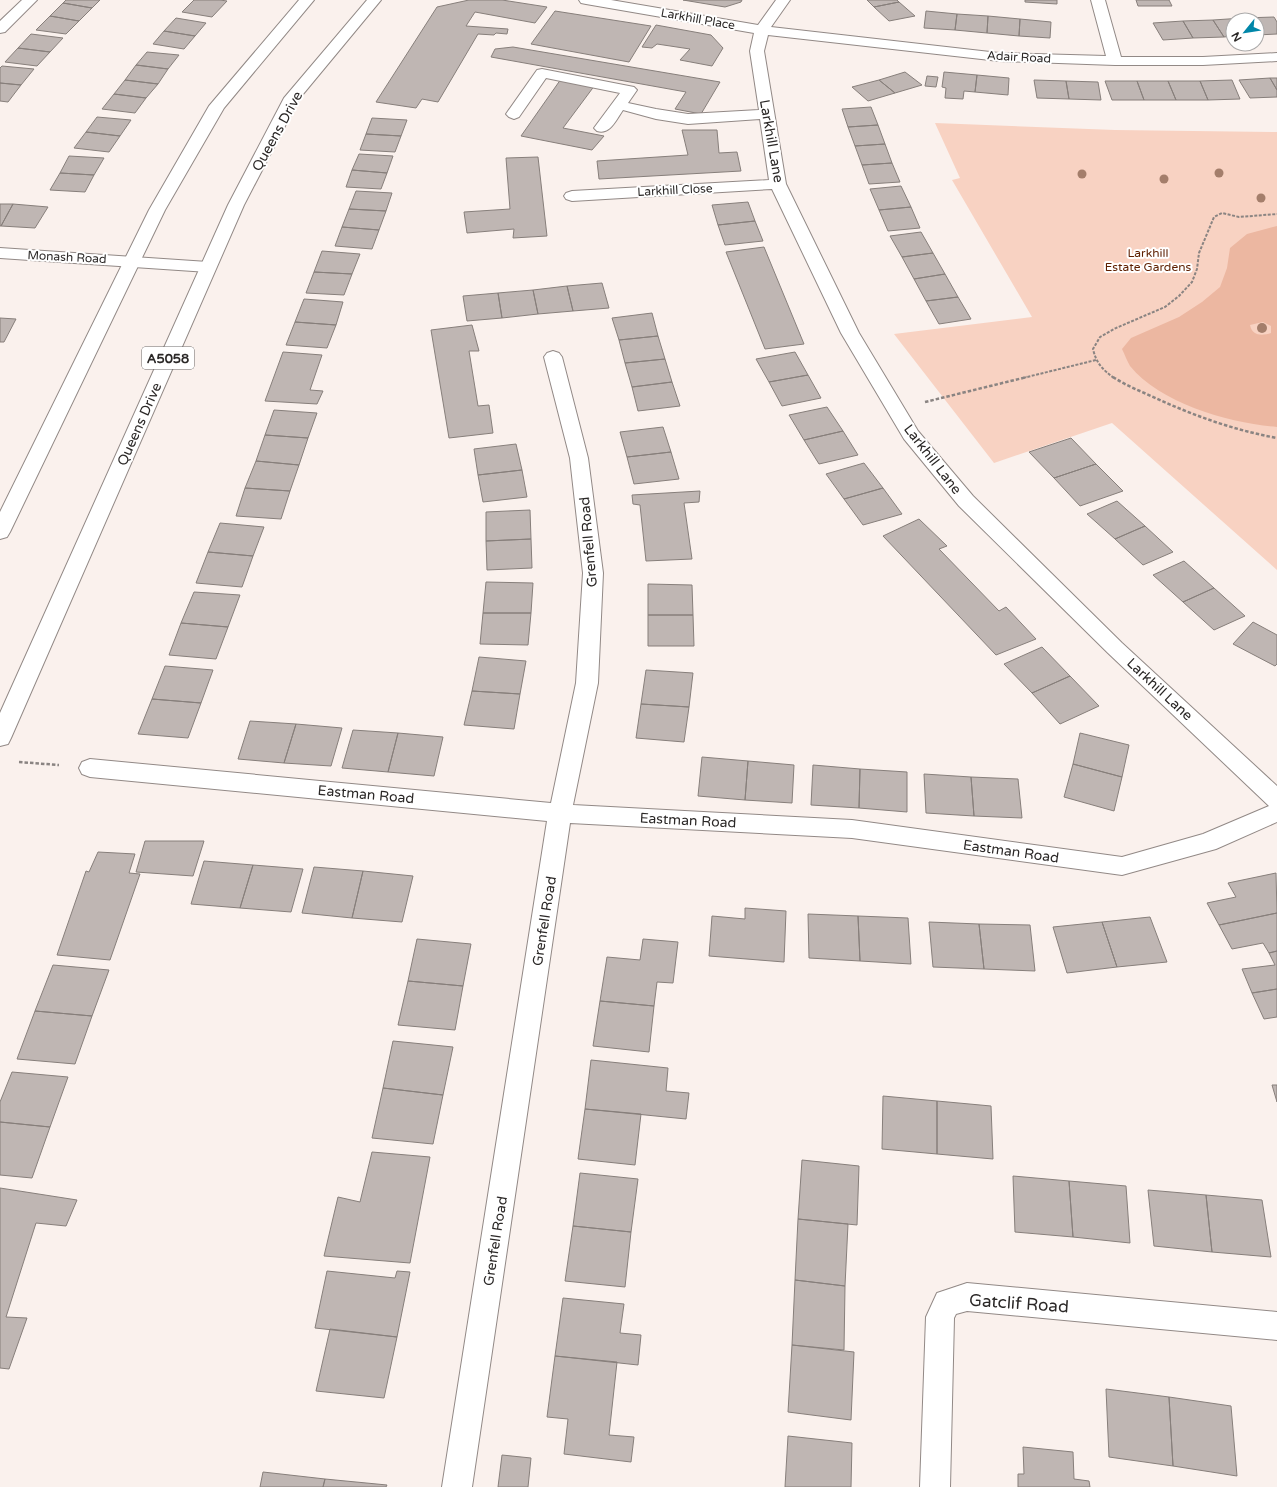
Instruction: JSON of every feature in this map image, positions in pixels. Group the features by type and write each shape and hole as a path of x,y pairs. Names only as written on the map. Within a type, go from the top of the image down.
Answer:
{"main road":[{"path":"0,29 30,0"},
{"path":"0,532 134,261 157,210 217,106 307,0"},
{"name":"Queens Drive","path":"0,738 236,205 292,98 374,0"},
{"name":"Larkhill Place","path":"586,0 762,30"},
{"name":"Larkhill Lane","path":"783,0 762,30 758,51 766,114 778,184 850,332 911,435 966,501 1121,653 1277,800"},
{"path":"1098,0 1115,61"},
{"name":"Adair Road","path":"762,30 999,57 1115,61 1203,61 1277,57"},
{"path":"514,114 542,73 629,90 602,128"},
{"path":"619,105 656,114 688,119 766,114"},
{"name":"Larkhill Close","path":"572,196 778,184"},
{"name":"Monash Road","path":"0,253 208,267"},
{"name":"Grenfell Road","path":"458,1487 560,813 587,683 594,572 580,458 553,357"},
{"name":"Eastman Road","path":"90,768 560,813 852,829 1122,866 1208,842 1277,812"},
{"name":"Gatclif Road","path":"935,1487 940,1317 947,1303 967,1297 1277,1326"}],"path":[{"path":"1277,214 1239,216 1222,213 1214,217 1199,253 1197,268 1192,282 1179,296 1165,307 1116,328 1100,337 1093,349 1096,360 1105,372 1177,409 1219,425 1250,434 1277,438"},
{"path":"895,408 944,398 1096,360"},
{"path":"15,762 90,768"}],"green space":[{"name":"Larkhill Estate Gardens","path":"935,123 1115,130 1277,132 1277,570 1112,423 994,463 894,334 1032,317 952,180 960,178"}],"shaded area":[{"path":"1277,226 1277,427 1258,425 1218,416 1178,401 1159,391 1143,379 1130,366 1122,349 1131,338 1179,317 1202,302 1220,287 1227,268 1230,248 1247,234","holes":["1263,322 1271,326 1271,333 1261,335 1255,333 1251,329 1250,325"]}],"building":[{"path":"66,0 100,0 92,8 63,3"},
{"path":"194,0 227,1 212,17 182,12"},
{"path":"469,0 502,0 547,7 535,23 475,12 466,26 508,29 507,34 478,34 438,102 422,99 416,108 376,102 437,7"},
{"path":"683,0 742,0 741,2 725,7"},
{"path":"867,0 897,0 899,2 874,7"},
{"path":"1025,0 1057,0 1057,4 1025,2"},
{"path":"1136,0 1169,0 1172,6 1138,6"},
{"path":"899,2 915,16 889,21 874,7"},
{"path":"63,3 92,8 79,21 50,16"},
{"path":"555,11 651,26 629,62 531,44"},
{"path":"926,11 957,14 955,30 924,28"},
{"path":"957,14 988,16 987,33 955,30"},
{"path":"50,16 79,21 66,34 36,30"},
{"path":"988,16 1020,19 1019,36 987,33"},
{"path":"1265,17 1274,17 1277,22 1277,34 1265,35"},
{"path":"176,18 206,23 195,36 164,31"},
{"path":"1020,19 1051,22 1050,38 1019,36"},
{"path":"1225,19 1225,37 1224,37 1213,20"},
{"path":"1213,20 1224,37 1193,38 1183,21"},
{"path":"1183,21 1193,38 1163,40 1153,23"},
{"path":"656,25 711,35 723,48 712,66 680,60 690,49 657,44 652,48 642,47"},
{"path":"164,31 195,36 184,49 153,44"},
{"path":"31,34 63,38 50,52 18,48"},
{"path":"513,47 720,82 701,114 675,109 686,92 491,57 495,49"},
{"path":"18,48 50,52 37,66 5,62"},
{"path":"147,52 179,55 168,69 136,65"},
{"path":"136,65 168,69 158,84 125,80"},
{"path":"2,66 34,69 21,85 0,83 0,68"},
{"path":"905,72 922,85 895,93 879,80"},
{"path":"944,72 977,75 975,92 964,91 963,99 945,98 946,88 942,87"},
{"path":"977,75 1009,78 1008,95 975,92"},
{"path":"927,76 938,77 936,87 925,86"},
{"path":"1270,78 1277,78 1277,90"},
{"path":"1270,78 1277,90 1277,97 1250,98 1239,80"},
{"path":"561,79 595,85 563,128 604,136 592,150 521,136"},
{"path":"125,80 158,84 146,98 114,94"},
{"path":"879,80 895,93 868,101 852,87"},
{"path":"1034,80 1066,81 1069,99 1037,98"},
{"path":"1232,80 1240,99 1208,100 1200,81"},
{"path":"1066,81 1098,82 1101,100 1069,99"},
{"path":"1105,81 1137,81 1144,100 1112,100"},
{"path":"1137,81 1168,81 1176,100 1144,100"},
{"path":"1168,81 1200,81 1208,100 1176,100"},
{"path":"0,83 21,85 8,102 0,101"},
{"path":"114,94 146,98 135,113 102,109"},
{"path":"871,107 878,125 848,127 842,109"},
{"path":"97,117 131,120 120,136 86,132"},
{"path":"372,118 407,120 401,136 366,134"},
{"path":"878,125 885,144 855,146 848,127"},
{"path":"682,130 717,130 719,153 737,152 741,171 599,179 597,161 688,155"},
{"path":"86,132 120,136 109,152 74,148"},
{"path":"366,134 401,136 395,152 360,150"},
{"path":"885,144 892,163 862,165 855,146"},
{"path":"359,154 393,156 387,173 352,170"},
{"path":"69,156 104,158 94,175 60,173"},
{"path":"538,157 547,236 513,238 514,229 467,233 464,212 510,209 506,158"},
{"path":"892,163 900,182 869,184 862,165"},
{"path":"352,170 387,173 381,189 346,187"},
{"path":"60,173 94,175 85,192 50,190"},
{"path":"901,186 911,207 879,210 870,189"},
{"path":"356,191 392,193 386,211 349,209"},
{"path":"748,202 755,221 718,225 712,205"},
{"path":"0,204 13,204 1,226 0,226"},
{"path":"13,204 48,207 35,228 1,226"},
{"path":"911,207 920,228 888,231 879,210"},
{"path":"349,209 386,211 379,230 342,227"},
{"path":"755,221 763,241 725,245 718,225"},
{"path":"342,227 379,230 372,249 335,246"},
{"path":"921,232 933,253 902,257 890,236"},
{"path":"764,247 804,344 765,349 726,252"},
{"path":"322,251 360,254 352,274 314,272"},
{"path":"933,253 945,274 914,279 902,257"},
{"path":"314,272 352,274 344,295 306,293"},
{"path":"945,274 958,297 926,301 914,279"},
{"path":"602,283 609,308 573,311 567,286"},
{"path":"567,286 573,311 538,314 533,290"},
{"path":"533,290 538,314 502,318 498,293"},
{"path":"498,293 502,318 467,321 463,296"},
{"path":"958,297 971,319 939,324 926,301"},
{"path":"304,299 343,302 336,325 295,322"},
{"path":"652,313 658,336 619,340 612,318"},
{"path":"0,318 16,319 4,342 0,342"},
{"path":"295,322 336,325 327,348 286,345"},
{"path":"472,325 479,351 469,351 478,406 489,405 493,433 449,438 431,330"},
{"path":"658,336 665,359 625,363 619,340"},
{"path":"283,352 322,355 310,390 323,391 317,404 265,401"},
{"path":"795,352 808,375 769,382 756,359"},
{"path":"665,359 672,382 632,387 625,363"},
{"path":"808,375 821,398 782,406 769,382"},
{"path":"672,382 680,406 638,411 632,387"},
{"path":"827,407 843,431 804,440 789,415"},
{"path":"274,410 317,413 308,438 265,435"},
{"path":"663,427 671,452 627,457 620,432"},
{"path":"843,431 858,455 819,464 804,440"},
{"path":"265,435 308,438 299,465 256,461"},
{"path":"1071,438 1096,464 1054,478 1029,452"},
{"path":"516,444 522,470 478,475 474,449"},
{"path":"671,452 679,479 634,484 627,457"},
{"path":"256,461 299,465 290,491 245,488"},
{"path":"864,463 883,488 844,499 826,474"},
{"path":"1096,464 1123,491 1080,506 1054,478"},
{"path":"522,470 527,497 483,502 478,475"},
{"path":"245,488 290,491 281,519 236,516"},
{"path":"883,488 902,514 863,525 844,499"},
{"path":"700,491 699,502 684,503 692,559 646,561 640,505 633,504 632,495"},
{"path":"1117,501 1145,526 1115,539 1087,514"},
{"path":"530,510 531,539 486,541 486,512"},
{"path":"919,519 947,546 939,549 999,611 1006,607 1036,639 996,655 883,536"},
{"path":"220,523 264,527 253,556 208,552"},
{"path":"1145,526 1173,552 1143,565 1115,539"},
{"path":"531,539 532,568 487,570 486,541"},
{"path":"208,552 253,556 242,587 196,583"},
{"path":"1184,561 1214,588 1183,602 1153,575"},
{"path":"486,582 533,583 531,613 483,613"},
{"path":"648,584 692,585 693,615 648,615"},
{"path":"1214,588 1245,616 1214,630 1183,602"},
{"path":"194,592 240,595 228,627 181,623"},
{"path":"483,613 531,613 528,645 480,644"},
{"path":"648,615 693,615 694,646 648,646"},
{"path":"1253,622 1277,635 1277,664 1275,666 1233,644"},
{"path":"181,623 228,627 216,659 169,655"},
{"path":"1042,647 1070,676 1032,693 1004,664"},
{"path":"479,657 526,661 520,694 472,691"},
{"path":"165,666 213,670 201,703 152,699"},
{"path":"646,670 693,673 689,707 641,704"},
{"path":"1070,676 1099,706 1060,724 1032,693"},
{"path":"472,691 520,694 514,729 464,725"},
{"path":"152,699 201,703 188,738 138,734"},
{"path":"641,704 689,707 684,742 636,738"},
{"path":"250,721 296,724 284,763 238,759"},
{"path":"296,724 342,728 331,766 284,763"},
{"path":"353,730 398,733 388,772 342,768"},
{"path":"398,733 443,737 434,776 388,772"},
{"path":"1080,733 1129,745 1122,777 1073,764"},
{"path":"702,757 748,761 745,800 698,796"},
{"path":"748,761 794,765 792,803 745,800"},
{"path":"1073,764 1122,777 1114,811 1064,797"},
{"path":"813,765 860,769 859,808 811,805"},
{"path":"860,769 907,772 907,812 859,808"},
{"path":"924,774 971,777 974,816 926,813"},
{"path":"971,777 1018,779 1022,818 974,816"},
{"path":"145,841 204,841 193,876 136,872"},
{"path":"98,852 135,854 129,873 140,874 110,960 57,955 86,871 89,872"},
{"path":"204,861 253,865 240,908 191,904"},
{"path":"253,865 303,869 291,912 240,908"},
{"path":"314,867 363,871 352,918 302,913"},
{"path":"363,871 413,876 402,922 352,918"},
{"path":"1276,873 1277,913 1219,925 1207,903 1236,897 1228,883"},
{"path":"745,908 786,911 784,962 709,956 712,916 745,919"},
{"path":"1277,913 1277,951 1269,953 1263,943 1232,949 1219,925"},
{"path":"808,914 858,916 860,961 809,958"},
{"path":"858,916 908,918 911,964 860,961"},
{"path":"1150,917 1167,962 1117,967 1102,922"},
{"path":"929,922 979,924 984,969 933,967"},
{"path":"1102,922 1117,967 1067,973 1053,927"},
{"path":"979,924 1030,925 1035,971 984,969"},
{"path":"417,939 471,944 463,986 408,981"},
{"path":"643,939 678,942 673,983 657,982 654,1006 600,1001 607,957 640,960"},
{"path":"1277,951 1277,989 1252,993 1242,969 1275,965 1269,953"},
{"path":"53,965 109,970 92,1016 35,1011"},
{"path":"408,981 463,986 455,1030 398,1025"},
{"path":"1277,989 1277,1017 1264,1019 1252,993"},
{"path":"600,1001 654,1006 649,1052 593,1046"},
{"path":"35,1011 92,1016 75,1064 17,1059"},
{"path":"393,1041 453,1047 443,1095 383,1088"},
{"path":"591,1060 668,1068 666,1091 689,1093 686,1119 585,1109"},
{"path":"12,1072 68,1077 50,1127 0,1122 0,1102"},
{"path":"1272,1085 1277,1085 1277,1102"},
{"path":"383,1088 443,1095 433,1144 372,1138"},
{"path":"883,1096 937,1101 937,1154 882,1149"},
{"path":"937,1101 991,1106 993,1159 937,1154"},
{"path":"585,1109 641,1114 635,1165 578,1159"},
{"path":"0,1122 50,1127 32,1178 0,1175"},
{"path":"372,1152 430,1157 410,1263 324,1256 338,1197 360,1202"},
{"path":"802,1160 859,1166 857,1225 798,1219"},
{"path":"580,1173 638,1179 631,1232 573,1226"},
{"path":"1013,1176 1069,1181 1073,1237 1015,1232"},
{"path":"1069,1181 1126,1186 1130,1243 1073,1237"},
{"path":"0,1188 77,1200 66,1226 36,1223 6,1317 27,1318 9,1369 0,1368"},
{"path":"1148,1190 1206,1195 1212,1252 1154,1246"},
{"path":"1206,1195 1262,1200 1271,1257 1212,1252"},
{"path":"798,1219 848,1224 845,1286 795,1280"},
{"path":"573,1226 631,1232 625,1287 565,1281"},
{"path":"327,1271 395,1278 397,1271 410,1272 397,1337 315,1328"},
{"path":"795,1280 845,1286 844,1350 792,1345"},
{"path":"563,1298 624,1304 620,1333 641,1335 638,1365 555,1356"},
{"path":"330,1329 397,1337 384,1398 316,1391"},
{"path":"792,1345 854,1352 851,1420 788,1412"},
{"path":"555,1356 617,1362 609,1435 634,1437 631,1462 564,1454 568,1419 547,1417"},
{"path":"1106,1389 1169,1397 1173,1466 1109,1457"},
{"path":"1169,1397 1231,1406 1237,1476 1173,1466"},
{"path":"788,1436 852,1443 851,1487 785,1487"},
{"path":"1023,1447 1073,1452 1074,1479 1089,1481 1090,1487 1018,1487 1018,1474 1024,1474"},
{"path":"502,1455 531,1458 528,1487 498,1487"},
{"path":"263,1472 325,1479 323,1487 260,1487"},
{"path":"325,1479 387,1485 386,1487 323,1487"}]}
